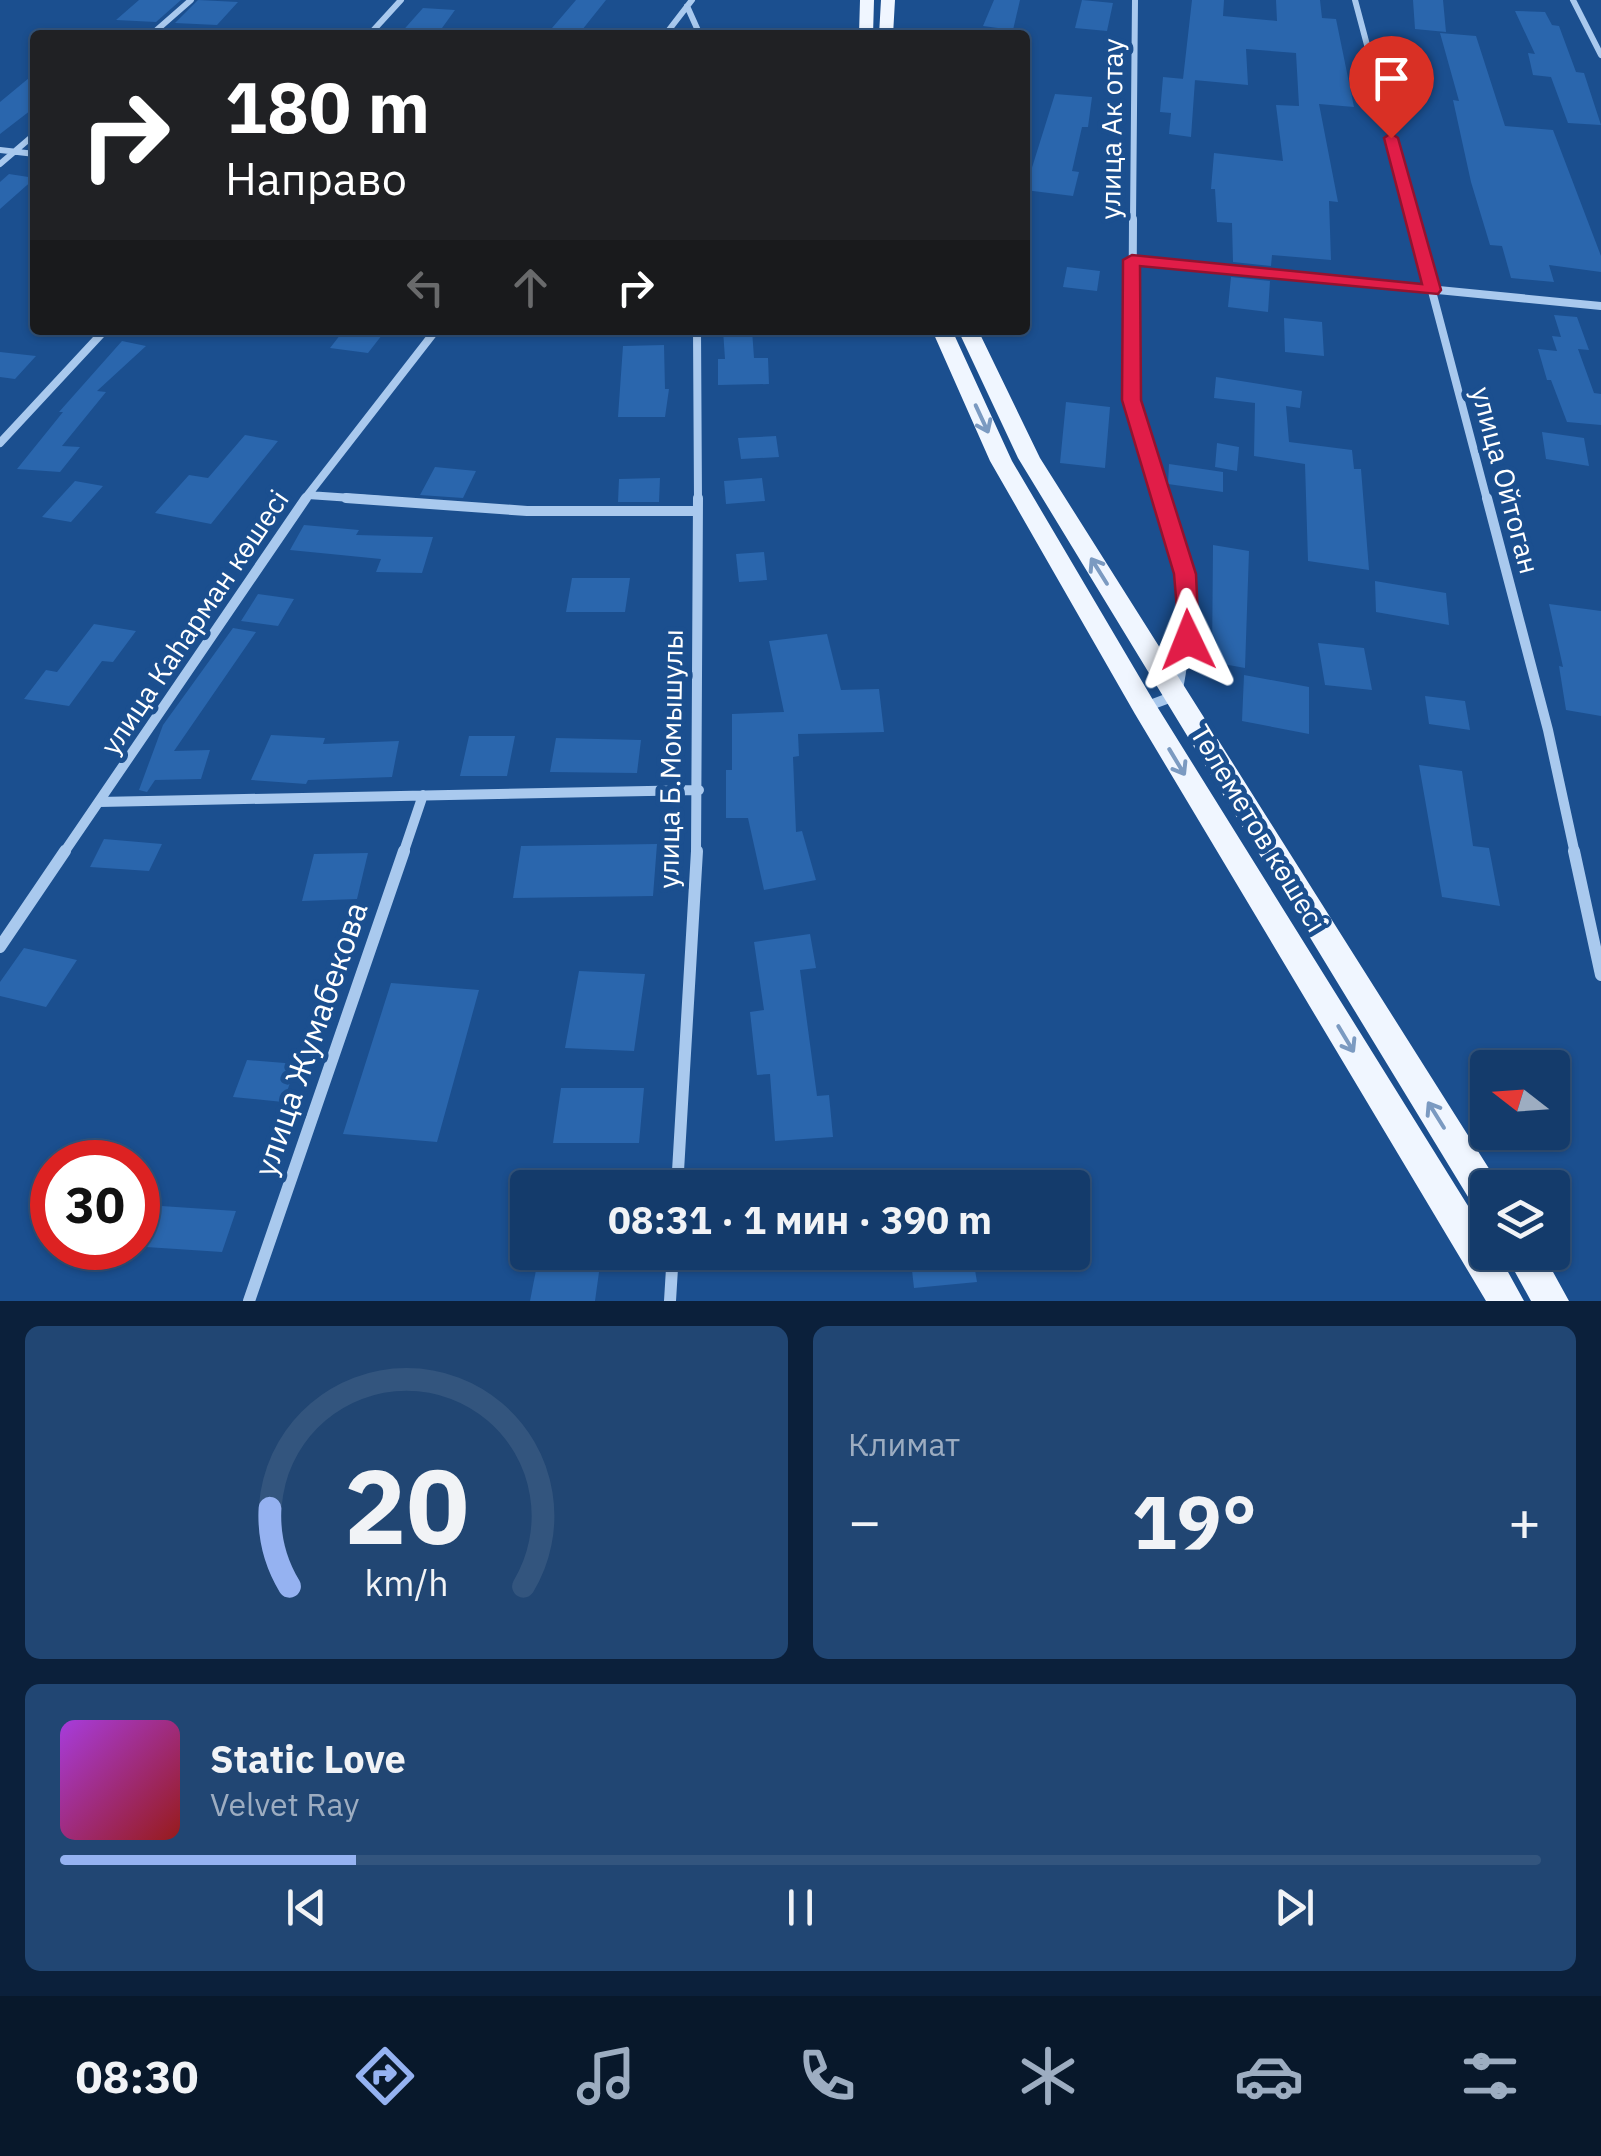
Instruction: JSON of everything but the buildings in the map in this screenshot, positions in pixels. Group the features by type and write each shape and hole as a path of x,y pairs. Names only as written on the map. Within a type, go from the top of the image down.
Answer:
{"main road":[{"path":"866,30 867,0"},
{"path":"886,30 888,0"},
{"name":"Төлеметов көшесі","path":"944,335 1001,461 1144,707 1506,1301"},
{"name":"Төлеметов көшесі","path":"970,335 1029,458 1471,1170"},
{"path":"1532,1270 1551,1301"}],"street":[{"path":"156,30 191,0"},
{"path":"374,30 402,0"},
{"name":"улица Ак отау","path":"1136,0 1132,400 1185,574 1188,640 1177,695"},
{"name":"улица Ойтоган","path":"1355,0 1548,730 1601,974"},
{"path":"1573,0 1601,55"},
{"path":"669,30 690,3"},
{"path":"690,3 698,30"},
{"path":"0,164 30,138"},
{"path":"0,150 30,154"},
{"path":"1132,260 1601,306"},
{"path":"0,443 100,335"},
{"name":"улица Каһарман көшесі","path":"0,947 308,495 432,335"},
{"name":"улица Б.Момышулы","path":"678,1170 699,790 697,335"},
{"path":"308,495 527,512 696,510"},
{"path":"1144,707 1177,695"},
{"path":"99,802 699,790"},
{"name":"улица Жумабекова","path":"248,1301 423,795"},
{"path":"670,1301 672,1270"}],"route":[{"path":"1188,640 1185,574 1138,430 1132,400 1132,260 1432,290 1391,138"}]}
